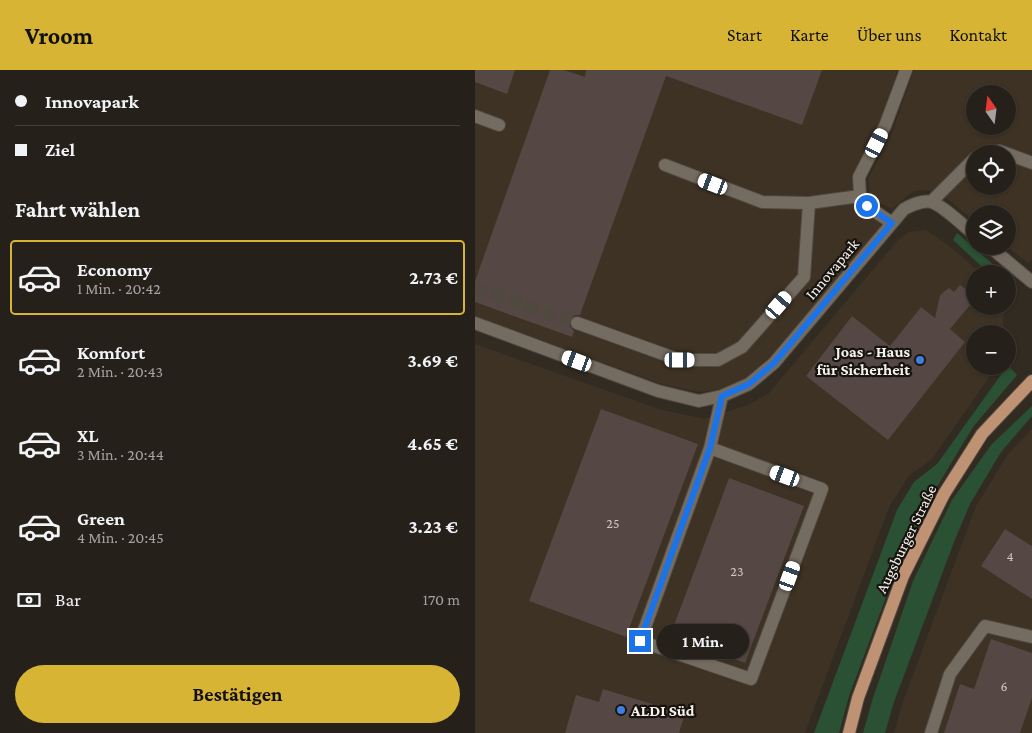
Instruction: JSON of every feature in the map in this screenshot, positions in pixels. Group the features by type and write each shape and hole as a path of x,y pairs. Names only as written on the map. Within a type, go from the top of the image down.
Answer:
{"main road":[{"name":"Augsburger Straße","path":"849,733 858,698 903,576 944,494 982,434 1032,380"}],"street":[{"path":"892,223 867,206 860,196 859,177 885,126 906,70"},
{"path":"475,116 499,125"},
{"path":"1016,158 1032,164"},
{"path":"665,165 762,202 809,203 860,196"},
{"path":"966,167 931,202 966,228"},
{"name":"Innovapark","path":"475,323 657,391 699,401 722,396 749,384 774,363 905,209 917,203 931,202"},
{"path":"577,323 680,360 719,360 742,347 804,277 809,203"},
{"path":"1000,255 1032,282"},
{"path":"710,448 822,489 751,680 640,641 710,448 722,396"},
{"path":"931,733 950,674 985,626 1032,637"}],"shaded area":[{"path":"475,70 898,70 878,125 852,175 853,198 864,211 883,225 770,357 747,377 723,389 700,392 662,384 475,316"},
{"path":"914,70 1032,70 1032,259 1028,263 1016,254 1016,205 966,205 966,214 950,201 929,190 914,191 892,209 875,200 869,192 868,179 893,130"},
{"path":"926,230 948,245 971,265 966,265 966,315 1004,315 1003,325 966,325 966,375 991,375 932,459 909,476 889,507 805,733 475,733 475,344 659,409 704,419 747,405 768,394 897,241 908,232"},
{"path":"1032,429 1032,733 894,733 902,704 976,506 1008,454"}],"green space":[{"path":"957,233 966,241 966,252 953,240"},
{"path":"969,255 982,255 994,265 980,265"},
{"path":"1016,374 1017,375 973,427 935,490 895,573 849,696 839,733 814,733 897,510 914,482 937,464 1001,375"},
{"path":"1032,406 1032,416 1001,452 970,504 894,702 885,733 863,733 913,581 952,500 991,445"}],"building":[{"path":"475,70 515,70 507,94 475,82"},
{"path":"550,70 564,70 585,77 586,70 822,70 802,125 666,76 580,315 575,315 570,320 569,325 574,331 572,337 475,302 475,281"},
{"path":"960,285 966,289 966,310 950,329 965,342 888,440 806,376 852,316 890,346 921,307 935,318 940,295 949,288 954,292"},
{"path":"601,409 698,444 626,637 529,601"},
{"path":"729,478 804,506 745,663 670,636"},
{"path":"1005,529 1032,546 1032,599 981,566"},
{"path":"991,639 1032,653 1032,698 1020,733 944,733 960,684 974,689"},
{"name":"ALDI Süd","path":"603,689 685,714 679,733 565,733 576,695 599,702"}],"tunnel":[{"path":"475,288 577,323"}],"place":[{"name":"Joas - Haus für Sicherheit","path":"920,360"},
{"name":"ALDI Süd","path":"621,710"}],"route":[{"path":"640,641 710,448 722,396 749,384 774,363 892,223 867,206"}]}
